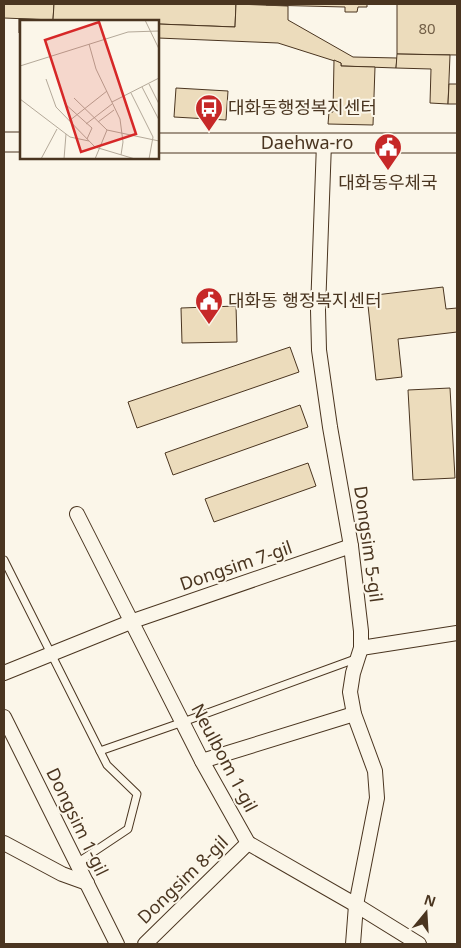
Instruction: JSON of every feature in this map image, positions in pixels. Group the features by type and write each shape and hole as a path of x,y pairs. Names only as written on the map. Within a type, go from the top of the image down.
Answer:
{"main road":[{"path":"4,142 20,142"},
{"name":"Daehwa-ro","path":"159,142 457,143"}],"street":[{"name":"Dongsim 5-gil","path":"324,143 318,310 319,350 330,427 351,546 361,631 359,653 350,692 354,714 375,771 377,798 356,904 353,944"},
{"name":"Neulbom 1-gil","path":"77,514 202,761 248,843"},
{"name":"Dongsim 7-gil","path":"4,673 133,622 351,546"},
{"path":"359,653 457,633"},
{"path":"202,761 354,714"},
{"name":"Dongsim 1-gil","path":"4,717 117,944"},
{"path":"4,843 62,874 87,884"},
{"path":"248,843 356,904 419,944"},
{"name":"Dongsim 8-gil","path":"145,944 248,843"}],"lane":[{"path":"4,560 107,765 137,794 128,829 77,863"},
{"path":"100,750 183,722 359,653"}],"building":[{"path":"4,4 54,4 53,20 4,18"},
{"path":"54,4 236,4 235,27 159,24 159,20 53,20"},
{"path":"236,4 288,6 288,20 353,57 397,58 396,68 341,66 341,63 278,43 159,38 159,24 235,27"},
{"path":"266,4 367,4 367,7 358,7 357,12 345,12 345,7"},
{"path":"397,4 457,4 457,55 397,54"},
{"path":"19,19 52,20 20,20 19,33"},
{"path":"397,54 450,55 448,104 430,103 431,69 396,68"},
{"path":"334,60 341,63 341,66 375,67 373,125 328,124 329,112 333,112"},
{"path":"449,84 457,84 457,104 448,104"},
{"path":"176,88 228,91 226,120 174,117"},
{"path":"443,287 446,309 457,308 457,332 398,339 402,377 376,380 367,296"},
{"name":"대화동 행정복지센터","path":"236,306 237,342 182,343 181,308"},
{"path":"290,347 299,372 137,428 128,402"},
{"path":"450,388 455,478 413,480 408,390"},
{"path":"300,405 308,427 173,475 165,453"},
{"path":"308,463 316,486 214,522 205,499"}],"place":[{"name":"대화동행정복지센터","path":"209,132"},
{"name":"대화동우체국","path":"388,171"},
{"name":"대화동 행정복지센터","path":"209,325"}]}
